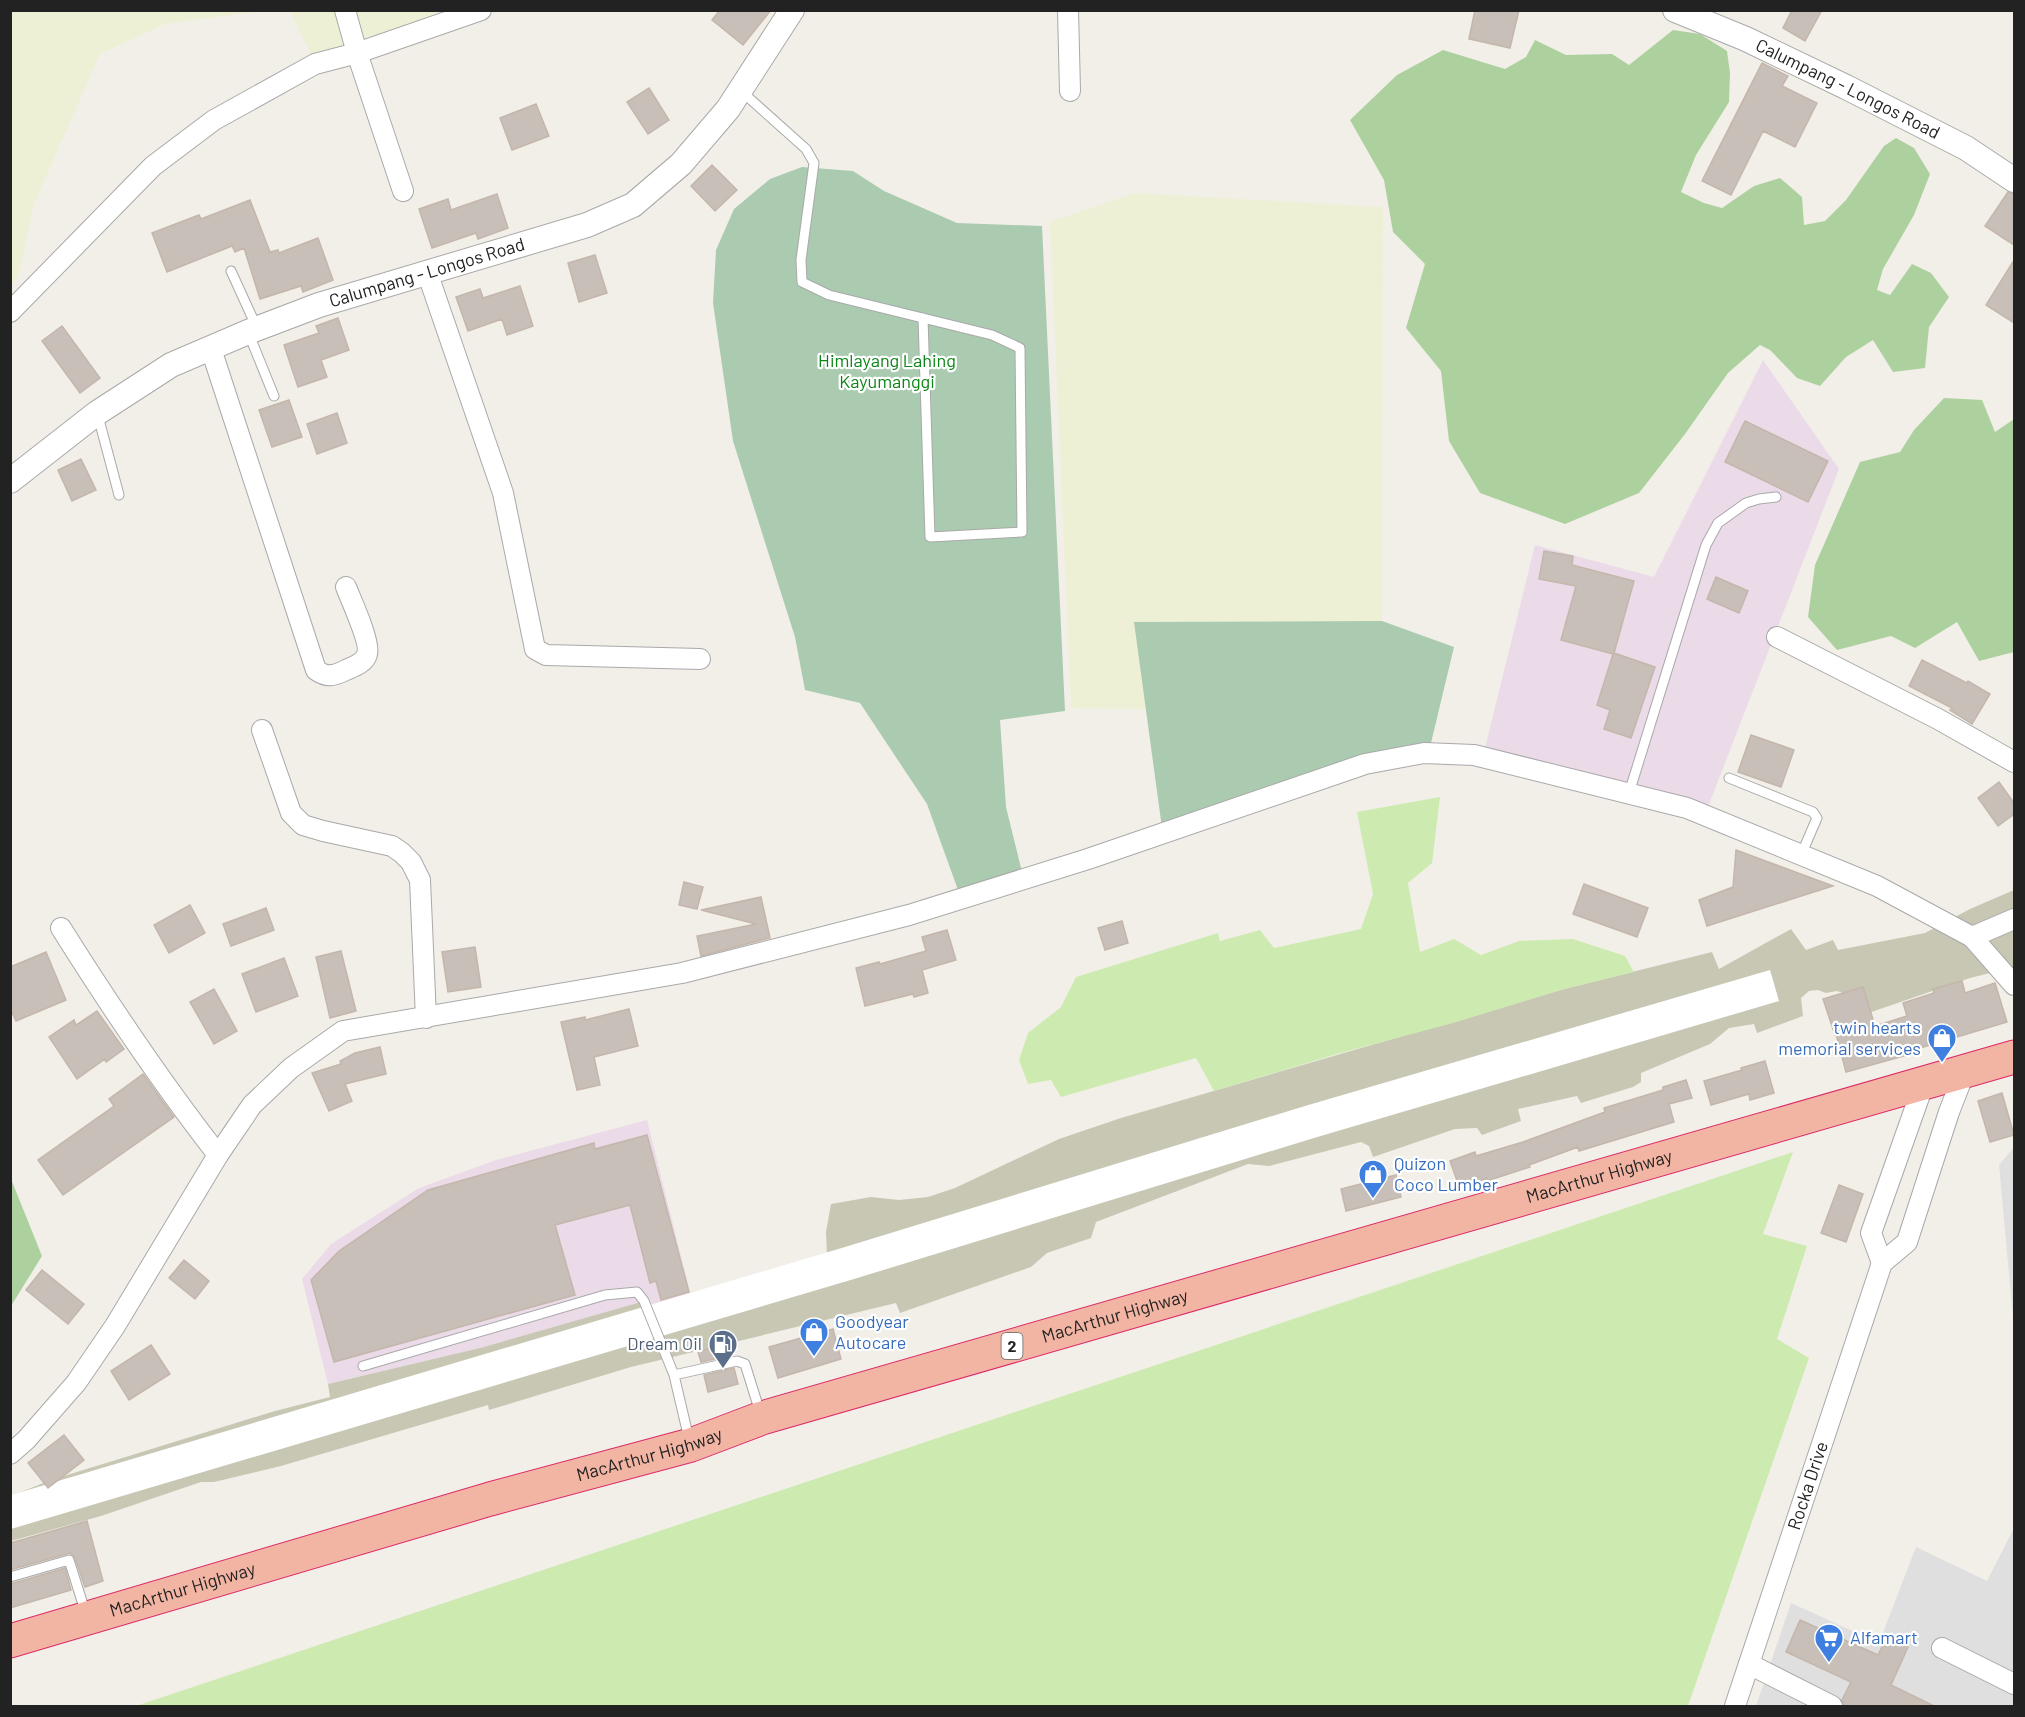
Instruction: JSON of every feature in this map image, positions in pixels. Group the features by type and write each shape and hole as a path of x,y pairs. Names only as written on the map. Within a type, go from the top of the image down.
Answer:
{"highway":[{"name":"MacArthur Highway","path":"10,1641 490,1499 690,1445 762,1418 2014,1057"}],"street":[{"path":"345,10 403,191"},
{"path":"10,312 153,166 214,120 315,64 357,53 481,10"},
{"name":"Calumpang - Longos Road","path":"10,482 97,413 171,365 253,330 319,306 587,225 633,205 681,164 728,109 792,10"},
{"path":"1068,10 1070,91"},
{"name":"Calumpang - Longos Road","path":"1675,10 1746,39 1856,92 1966,148 2014,180"},
{"path":"427,272 503,493 535,649 546,655 700,659"},
{"path":"211,349 316,670 324,676 334,676 360,663 367,655 368,644 346,588"},
{"path":"1777,637 1918,709 2014,762"},
{"path":"262,730 291,813 303,825 392,846 411,862 420,880 426,1018"},
{"path":"10,1454 26,1440 76,1383 115,1326 218,1155 252,1105 291,1068 343,1031 682,973 909,915 1088,860 1365,764 1424,753 1474,755 1687,808 1877,886 1972,937 2014,985"},
{"path":"1972,937 2014,919"},
{"path":"60,928 173,1097 218,1155"},
{"path":"1924,1083 1871,1233 1882,1263 1907,1242 1949,1112 1965,1071"},
{"name":"Rocka Drive","path":"1741,1705 1749,1664 1882,1263"},
{"path":"1942,1648 2014,1684"},
{"path":"1749,1664 1832,1707"}],"lane":[{"path":"740,90 806,149 814,163 801,260 802,282 829,295 923,318 992,335 1020,348 1022,532 930,537 923,318"},
{"path":"231,270 274,396"},
{"path":"97,413 119,495"},
{"path":"1629,793 1706,545 1718,523 1746,503 1776,497"},
{"path":"1729,778 1813,812 1817,818 1801,855"},
{"path":"363,1366 605,1295 637,1292 644,1301 674,1375 690,1445"},
{"path":"674,1375 741,1362 745,1364 762,1418"},
{"path":"10,1577 69,1560 87,1619"}],"shaded area":[{"path":"11,10 262,11 165,24 100,54 34,204 18,277 11,285"},
{"path":"290,11 440,11 424,19 311,55"},
{"path":"1134,193 1383,207 1382,621 1134,622 1146,709 1071,708 1050,222"},
{"path":"1763,360 1839,469 1706,812 1484,752 1535,545 1654,577"},
{"path":"2014,890 2014,967 1970,978 1857,1017 1852,996 1837,991 1826,993 1818,990 1809,991 1801,998 1803,1016 1757,1033 1754,1024 1729,1028 1710,1044 1641,1073 1641,1082 1633,1087 1581,1103 1577,1096 1518,1109 1521,1121 1482,1135 1477,1128 1455,1129 1373,1157 1369,1146 1361,1142 1269,1166 1248,1164 1096,1222 1091,1238 1047,1253 1031,1267 900,1313 896,1303 631,1367 489,1410 488,1405 281,1466 214,1482 201,1482 101,1516 11,1541 11,1496 51,1480 275,1411 330,1397 328,1384 484,1347 648,1300 650,1307 827,1256 826,1232 831,1204 871,1197 899,1200 928,1197 955,1188 1059,1139 1121,1118 1564,989 1712,952 1719,969 1791,929 1806,950 1833,940 1838,950 1925,933 1970,909"},
{"path":"647,1120 691,1296 650,1308 647,1301 484,1347 328,1384 302,1279 331,1244 419,1188 496,1160"},
{"path":"2014,1147 2014,1328 1999,1165"},
{"path":"2014,1528 2014,1706 1756,1706 1791,1603 1879,1643 1916,1547 1987,1581"}],"green space":[{"path":"1673,30 1700,34 1727,51 1730,73 1729,102 1696,155 1681,192 1704,203 1722,208 1754,186 1780,178 1802,197 1804,225 1825,221 1846,200 1884,146 1896,138 1914,148 1930,174 1914,215 1883,269 1877,290 1890,295 1912,264 1931,273 1949,297 1929,327 1925,368 1893,372 1873,340 1846,357 1820,386 1797,378 1770,350 1760,345 1728,373 1685,434 1639,493 1565,524 1480,493 1449,441 1441,371 1406,328 1425,264 1393,232 1384,180 1350,120 1397,75 1443,50 1505,69 1526,57 1535,40 1566,55 1612,54 1629,65"},
{"name":"Himlayang Lahing Kayumanggi","path":"802,167 853,171 884,191 957,223 1042,226 1065,711 1000,720 1006,807 1022,872 958,890 927,804 860,703 805,690 795,637 733,441 713,303 716,250 734,209 770,179"},
{"path":"1944,398 1982,400 1995,432 2014,419 2014,652 1979,661 1957,622 1915,648 1891,636 1837,650 1808,617 1815,565 1860,462 1900,452 1914,430"},
{"path":"1382,621 1454,647 1431,743 1162,828 1134,622"},
{"path":"1440,797 1432,863 1408,883 1420,952 1454,939 1481,955 1519,941 1573,939 1625,956 1634,972 1564,989 1214,1091 1196,1058 1061,1097 1051,1080 1028,1084 1019,1060 1028,1033 1061,1007 1076,977 1218,933 1220,941 1260,930 1274,948 1361,929 1373,894 1357,812"},
{"path":"1793,1152 1763,1234 1807,1246 1777,1339 1809,1358 1688,1706 136,1706"},
{"path":"11,1179 42,1256 11,1306"}],"pier":[{"path":"1770,970 1779,1001 11,1529 11,1495 845,1247 1305,1106"}],"building":[{"path":"720,10 771,10 743,45 712,20"},
{"path":"1475,10 1519,10 1510,48 1469,39"},
{"path":"1792,10 1822,10 1805,41 1783,28"},
{"path":"1762,63 1788,76 1782,86 1817,103 1795,147 1763,131 1731,195 1702,181"},
{"path":"649,88 669,120 648,134 627,102"},
{"path":"536,104 549,136 512,150 500,118"},
{"path":"712,165 737,190 715,211 691,186"},
{"path":"2008,192 2014,194 2014,245 1985,226"},
{"path":"497,194 508,228 478,239 476,233 432,248 419,209 448,199 451,210"},
{"path":"250,200 270,252 278,250 279,253 318,238 333,280 303,292 301,286 260,299 244,248 235,252 232,246 167,272 152,233 199,215 201,219"},
{"path":"595,255 607,293 579,302 568,263"},
{"path":"2014,260 2014,323 1986,305"},
{"path":"520,286 533,326 507,335 502,319 468,331 456,297 480,289 483,298"},
{"path":"338,318 349,350 321,360 327,377 298,387 284,345 319,333 316,326"},
{"path":"62,326 100,378 80,393 42,341"},
{"path":"289,400 302,437 272,447 259,410"},
{"path":"337,413 347,443 317,454 307,424"},
{"path":"1745,421 1828,461 1808,502 1725,462"},
{"path":"81,459 96,490 72,501 58,470"},
{"path":"1544,551 1573,556 1572,565 1634,581 1614,653 1655,667 1631,738 1604,729 1610,710 1597,705 1613,654 1561,640 1576,586 1539,579"},
{"path":"1716,577 1748,591 1739,613 1707,599"},
{"path":"1922,660 1990,694 1972,724 1950,710 1952,708 1909,686"},
{"path":"1751,735 1794,750 1781,787 1738,772"},
{"path":"1999,782 2014,803 2014,814 1998,826 1978,798"},
{"path":"1736,850 1833,886 1707,926 1699,900 1733,887"},
{"path":"684,882 703,887 697,909 679,905"},
{"path":"1584,884 1648,908 1637,937 1573,914"},
{"path":"761,897 770,938 701,956 697,936 756,924 701,910"},
{"path":"190,905 205,933 169,953 154,925"},
{"path":"266,908 274,930 231,946 223,924"},
{"path":"1122,921 1128,943 1105,950 1098,928"},
{"path":"947,930 956,960 922,970 928,993 914,997 913,994 865,1006 856,968 926,951 922,937"},
{"path":"475,947 481,987 448,992 442,952"},
{"path":"341,951 356,1011 330,1018 316,957"},
{"path":"46,952 66,1000 16,1021 10,1008 10,967"},
{"path":"284,958 298,996 256,1012 242,974"},
{"path":"1962,981 1965,993 1995,983 2007,1022 1910,1051 1911,1054 1846,1072 1836,1034 1823,999 1863,987 1875,1026 1907,1016 1903,1003 1934,993 1933,989"},
{"path":"214,989 237,1031 214,1044 190,1002"},
{"path":"629,1009 638,1046 594,1057 600,1085 577,1090 561,1022 585,1017 585,1020"},
{"path":"97,1011 124,1049 77,1079 49,1037 74,1020 76,1025"},
{"path":"380,1047 386,1074 345,1084 352,1101 329,1111 312,1073 341,1064 340,1061 355,1053"},
{"path":"1765,1061 1774,1093 1750,1100 1749,1094 1711,1105 1704,1081"},
{"path":"143,1074 174,1117 63,1195 38,1160 114,1106 109,1099"},
{"path":"1686,1080 1692,1098 1669,1104 1674,1122 1579,1151 1578,1147 1529,1165 1530,1167 1487,1181 1487,1178 1460,1189 1450,1161 1475,1152 1476,1156 1523,1142 1605,1112 1604,1108 1663,1090 1663,1087"},
{"path":"2002,1093 2014,1135 1990,1142 1978,1101"},
{"path":"647,1135 689,1292 661,1300 656,1281 650,1283 630,1205 555,1225 575,1295 334,1362 311,1280 339,1251 428,1190 594,1143 595,1149"},
{"path":"1396,1175 1401,1197 1346,1211 1341,1189"},
{"path":"1839,1185 1863,1194 1846,1242 1821,1233"},
{"path":"184,1260 209,1281 195,1299 169,1278"},
{"path":"42,1270 84,1304 68,1324 26,1290"},
{"path":"833,1329 841,1359 778,1378 769,1347"},
{"path":"151,1345 170,1374 129,1400 111,1371"},
{"path":"717,1346 720,1358 701,1362 698,1352"},
{"path":"734,1368 738,1384 708,1392 704,1375"},
{"path":"64,1435 84,1460 48,1488 28,1463"},
{"path":"87,1521 103,1581 85,1587 75,1558 70,1553 10,1570 10,1543"},
{"path":"65,1568 71,1590 10,1608 10,1584"},
{"path":"1800,1620 1878,1655 1887,1637 1908,1647 1891,1685 1936,1707 1844,1707 1842,1700 1851,1682 1786,1652"}],"place":[{"name":"twin hearts memorial services","path":"1942,1064"},
{"name":"Quizon Coco Lumber","path":"1373,1200"},
{"name":"Goodyear Autocare","path":"814,1358"},
{"name":"Dream Oil","path":"723,1370"},
{"name":"Alfamart","path":"1829,1664"}]}
